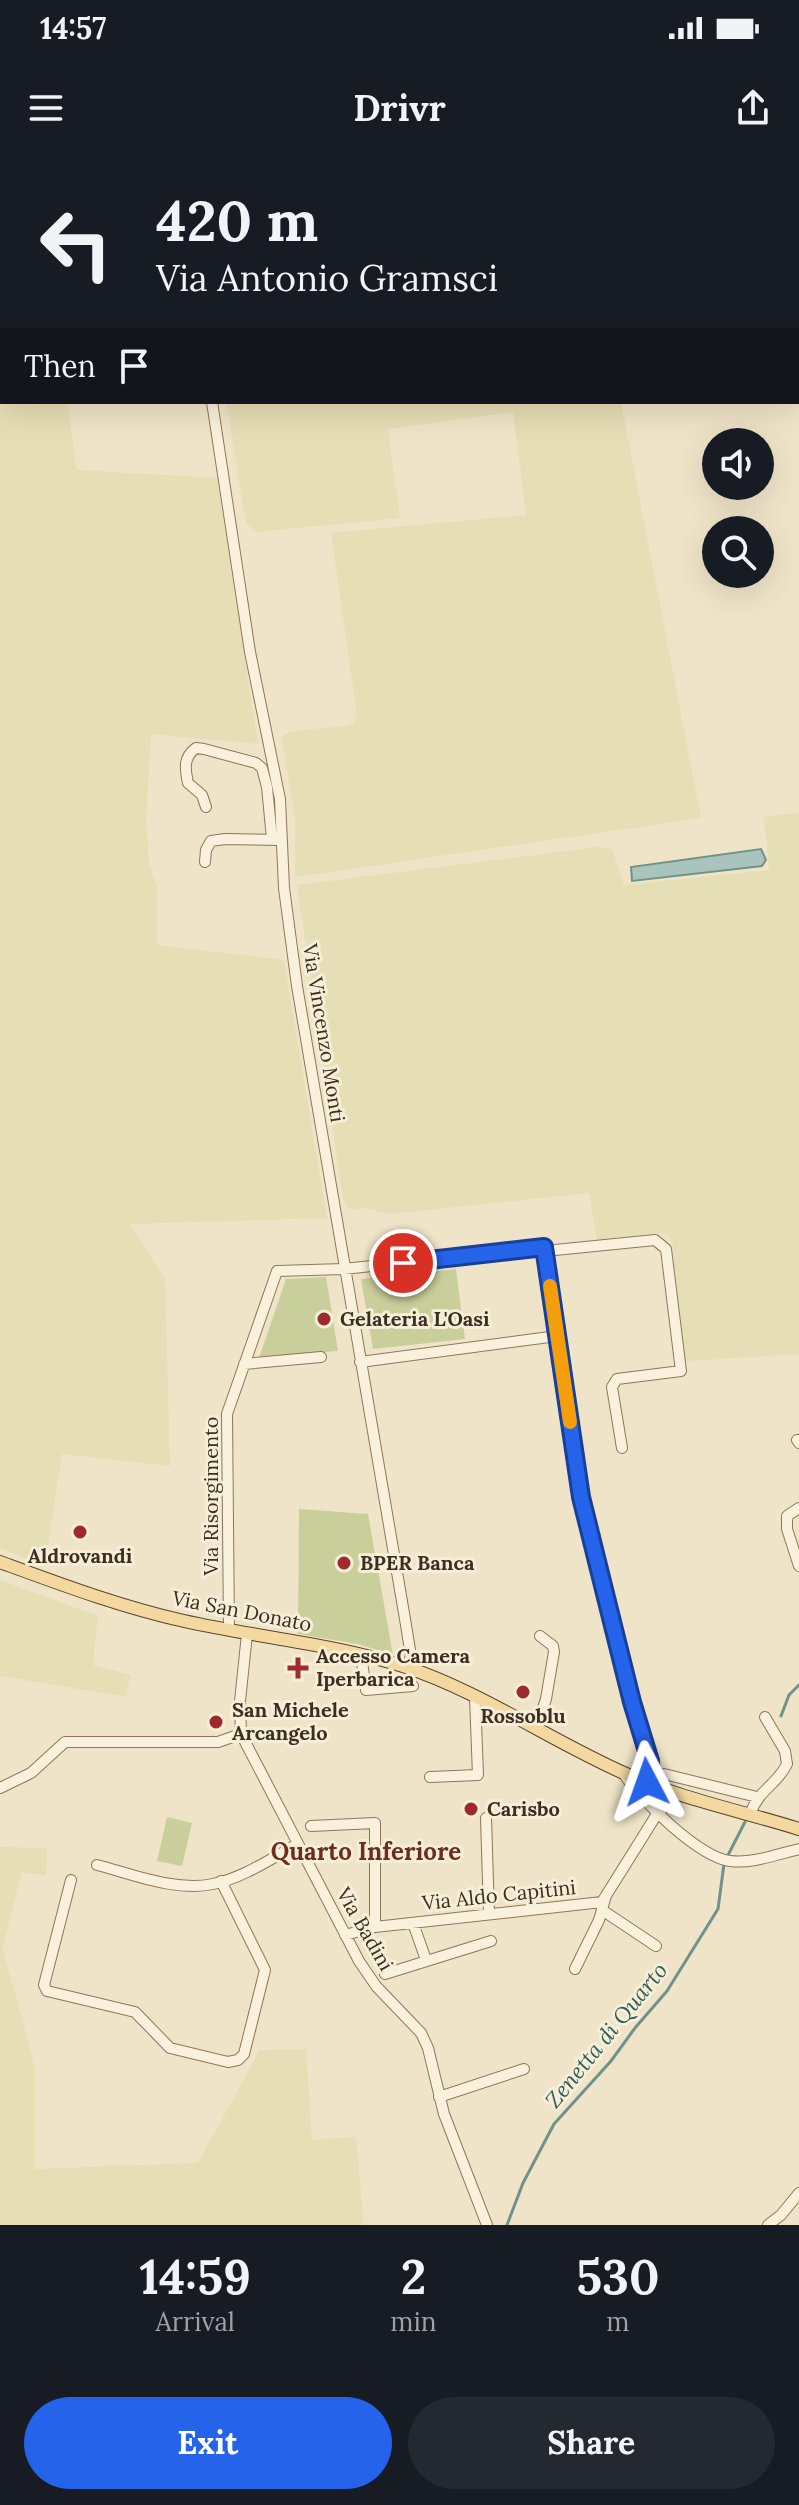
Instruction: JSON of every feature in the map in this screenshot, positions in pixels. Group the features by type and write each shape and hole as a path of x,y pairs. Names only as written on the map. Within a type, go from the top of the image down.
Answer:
{"main road":[{"name":"Via San Donato","path":"0,1562 165,1617 361,1655 407,1667 475,1697 636,1778 799,1829"}],"street":[{"name":"Via Vincenzo Monti","path":"212,404 276,812 287,917 411,1656 407,1667"},
{"path":"206,807 202,795 191,787 186,775 186,760 196,748 256,763 265,773 276,812"},
{"path":"205,862 211,841 278,840"},
{"path":"545,1251 655,1240 666,1249 681,1371 617,1379 612,1387 622,1448"},
{"path":"344,1269 544,1247 581,1497 646,1752 636,1778"},
{"name":"Via Risorgimento","path":"229,1630 227,1414 277,1271 344,1269"},
{"path":"360,1362 557,1336"},
{"path":"244,1364 321,1357"},
{"path":"799,1508 787,1516 787,1529 799,1566"},
{"name":"Via Badini","path":"247,1634 240,1701 241,1734 345,1935 376,1986 421,2033 428,2048 439,2097 487,2225"},
{"path":"536,1729 546,1699 554,1652 553,1646 540,1636"},
{"path":"361,1655 366,1690 413,1686"},
{"path":"430,1777 478,1775 475,1697"},
{"path":"750,1814 757,1797 779,1777 787,1764 785,1751 765,1717"},
{"path":"0,1788 31,1773 65,1742 218,1742 241,1734"},
{"path":"664,1774 757,1797"},
{"name":"Via San Donato","path":"636,1778 636,1792 657,1814 691,1840 725,1860 742,1861 799,1849"},
{"path":"657,1814 660,1787"},
{"path":"657,1814 679,1793"},
{"name":"Via Aldo Capitini","path":"345,1935 375,1927 604,1904 657,1814"},
{"path":"486,1818 489,1914"},
{"path":"311,1826 375,1823 375,1927"},
{"path":"97,1865 185,1886 221,1881 265,1863 298,1844"},
{"path":"71,1880 44,1985 47,1991 135,2012 170,2048 228,2062 238,2060 244,2054 265,1970 221,1881"},
{"path":"575,1969 604,1904 656,1946"},
{"path":"413,1923 426,1960"},
{"path":"385,1974 491,1941"},
{"path":"439,2097 524,2069"},
{"path":"768,2225 799,2193"}],"shaded area":[{"path":"0,404 67,404 77,470 217,478 258,744 151,734 146,821 149,864 157,887 157,945 284,960 327,1218 130,1224 165,1279 170,1466 62,1454 45,1566 0,1548"},
{"path":"226,404 621,404 701,818 295,877 295,820 282,739 285,734 303,730 348,726 354,723 357,716 331,533 526,515 513,412 388,429 400,518 256,532 246,523"},
{"path":"799,813 799,1354 685,1361 672,1243 667,1235 656,1233 597,1240 589,1193 390,1214 366,1208 349,1209 343,1199 297,885 599,847 612,849 624,885 769,870 764,817"},
{"path":"0,1580 98,1616 93,1665 131,1675 126,1697 0,1676"},
{"path":"0,1847 47,1848 46,1875 22,1872 3,1949 35,2066 35,2169 198,2163 260,2050 306,2049 312,2140 356,2137 364,2225 0,2225"}],"green space":[{"path":"456,1269 465,1339 373,1349 361,1279"},
{"path":"326,1277 338,1351 259,1358 286,1279"},
{"path":"299,1509 368,1514 393,1655 358,1644 298,1634"},
{"path":"167,1817 192,1823 182,1866 157,1861"}],"water":[{"path":"761,849 766,860 762,866 632,881 631,867"}],"waterway":[{"name":"Zenetta di Quarto","path":"781,1716 789,1695 799,1685"},
{"name":"Zenetta di Quarto","path":"727,1857 745,1822"},
{"name":"Zenetta di Quarto","path":"507,2225 523,2183 554,2124 611,2061 667,1991 718,1909 724,1864"}],"slow traffic":[{"path":"550,1286 570,1422"}],"place":[{"name":"Gelateria L'Oasi","path":"324,1319"},
{"name":"Aldrovandi","path":"80,1532"},
{"name":"BPER Banca","path":"344,1563"},
{"name":"Accesso Camera Iperbarica","path":"298,1668"},
{"name":"Rossoblu","path":"523,1692"},
{"name":"San Michele Arcangelo","path":"216,1722"},
{"name":"Carisbo","path":"471,1809"}],"district":[{"name":"Quarto Inferiore","path":"366,1852"}],"route":[{"path":"403,1263 544,1247 581,1497 606,1603 650,1761 651,1775 647,1782"}]}
